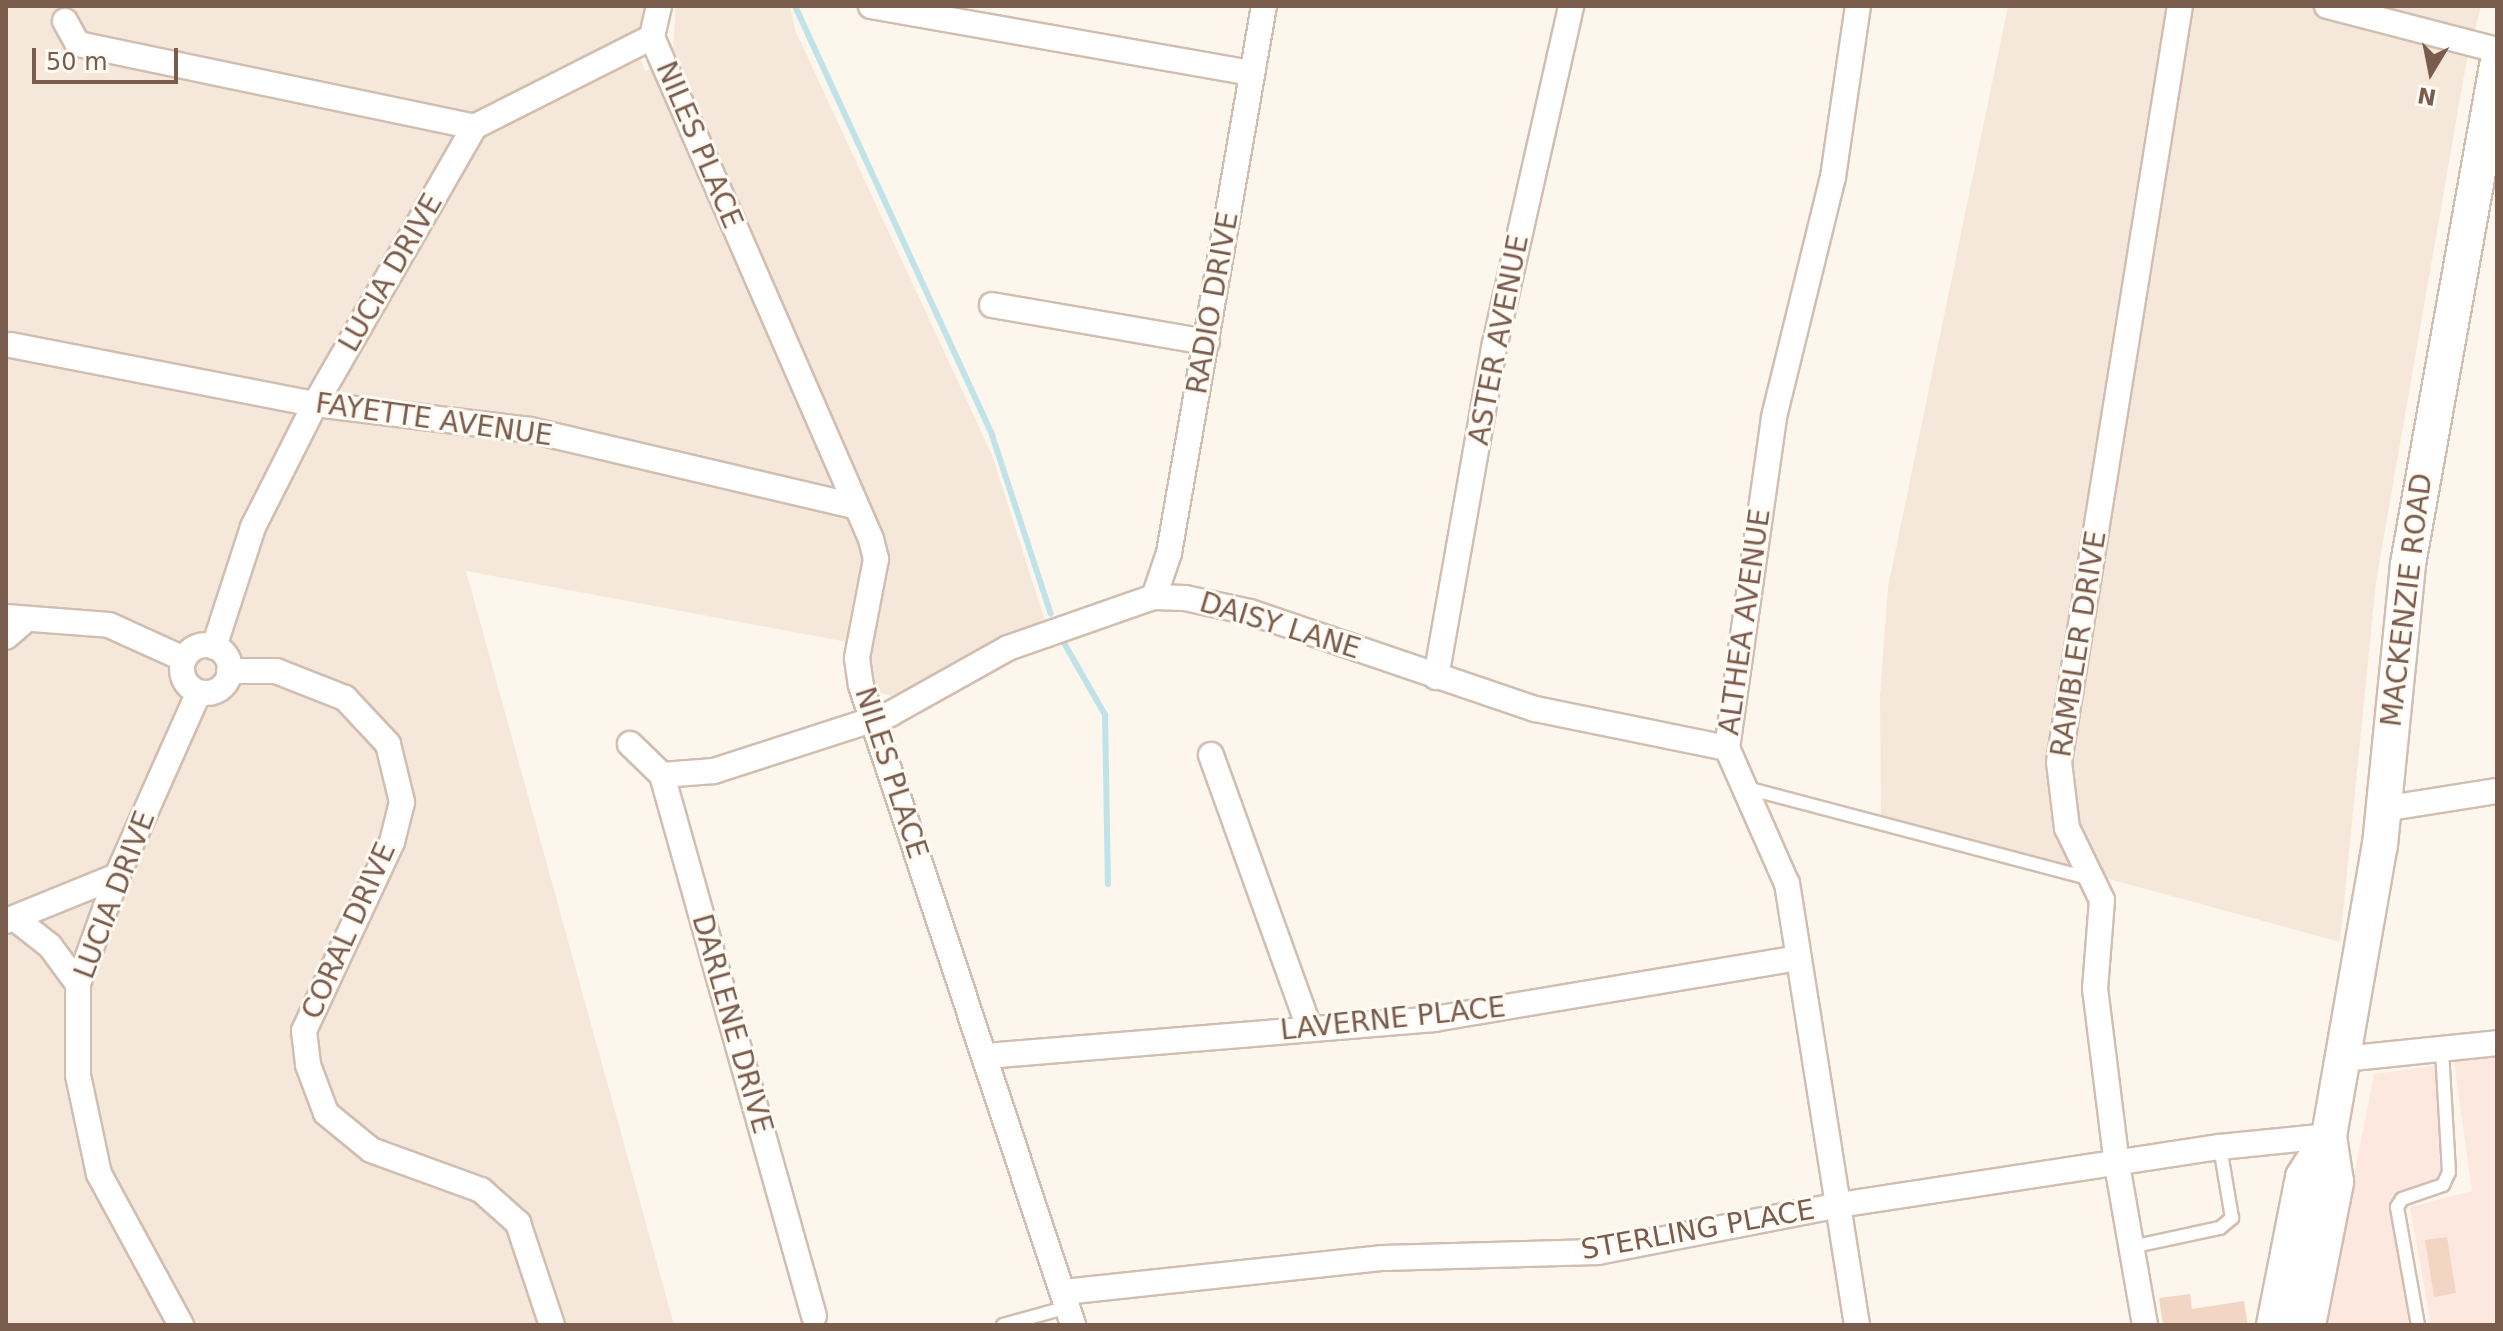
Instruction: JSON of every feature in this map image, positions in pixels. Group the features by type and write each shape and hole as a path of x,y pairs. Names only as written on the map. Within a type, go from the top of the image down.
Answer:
{"main road":[{"name":"MACKENZIE ROAD","path":"2308,1325 2336,1182 2329,1136 2383,809 2408,564 2497,66"},
{"name":"MACKENZIE ROAD","path":"2274,1325 2303,1177 2329,1136"}],"street":[{"name":"NILES PLACE","path":"659,6 652,37 876,559 857,658 871,720 1069,1308"},
{"path":"871,6 1252,73"},
{"name":"RADIO DRIVE","path":"1154,597 1169,553 1264,6"},
{"name":"ASTER AVENUE","path":"1436,677 1495,344 1571,6"},
{"name":"ALTHEA AVENUE","path":"1857,1325 1787,884 1727,748 1774,417 1833,177 1858,6"},
{"name":"RAMBLER DRIVE","path":"2145,1325 2117,1165 2095,989 2102,900 2067,828 2059,762 2180,6"},
{"path":"2327,6 2497,50"},
{"path":"65,21 78,44 474,127 652,37"},
{"name":"LUCIA DRIVE","path":"214,647 253,527 315,404 474,127"},
{"path":"992,305 1207,342"},
{"name":"FAYETTE AVENUE","path":"11,345 315,404 530,430 855,506"},
{"name":"DAISY LANE","path":"662,775 714,771 871,720 917,701 1008,648 1154,597 1185,598 1250,612 1535,709 1727,748"},
{"path":"6,637 17,618 109,625 184,659"},
{"path":"196,647 214,647 224,653 229,671 222,687 199,692 186,683 184,659 196,647"},
{"name":"CORAL DRIVE","path":"229,671 276,671 345,698 388,744 402,802 392,842 304,1031 308,1065 326,1113 371,1150 481,1190 518,1223 552,1325"},
{"name":"LUCIA DRIVE","path":"174,1319 99,1174 78,1075 78,984 117,876 199,692"},
{"path":"630,744 662,775"},
{"path":"1211,755 1309,1027"},
{"name":"DARLENE DRIVE","path":"662,775 814,1316"},
{"path":"2383,809 2497,791"},
{"path":"12,921 117,876"},
{"path":"12,921 50,946 78,984"},
{"name":"LAVERNE PLACE","path":"986,1056 1492,1011 1797,958"},
{"path":"2343,1059 2442,1052 2497,1043"},
{"name":"STERLING PLACE","path":"1069,1308 1383,1258 1598,1252 1839,1205 2220,1147 2329,1136"}],"lane":[{"path":"1747,788 2092,879"},
{"path":"2418,1325 2397,1207 2402,1199 2443,1185 2449,1172 2442,1052"},
{"path":"2131,1247 2220,1228 2232,1218 2220,1147"},
{"path":"1003,1325 1069,1308"}],"shaded area":[{"path":"6,6 650,6 641,61 645,71 672,61 676,6 790,6 795,30 992,455 1045,621 955,663 919,696 902,699 878,692 870,677 869,646 466,571 674,1325 6,1325"},
{"path":"2008,6 2481,6 2465,70 2376,582 2340,942 1881,817 1880,696 1888,587"},
{"path":"2497,1055 2497,1325 2431,1325 2410,1207 2472,1191 2454,1062"},
{"path":"2440,1065 2442,1180 2389,1201 2413,1325 2325,1325 2374,1074"}],"building":[{"path":"2447,1237 2456,1293 2434,1297 2425,1240"},
{"path":"2190,1294 2192,1309 2244,1301 2248,1325 2163,1325 2159,1298"}],"waterway":[{"path":"795,6 992,435 1051,614"},
{"path":"1064,643 1105,715 1108,884"}]}
